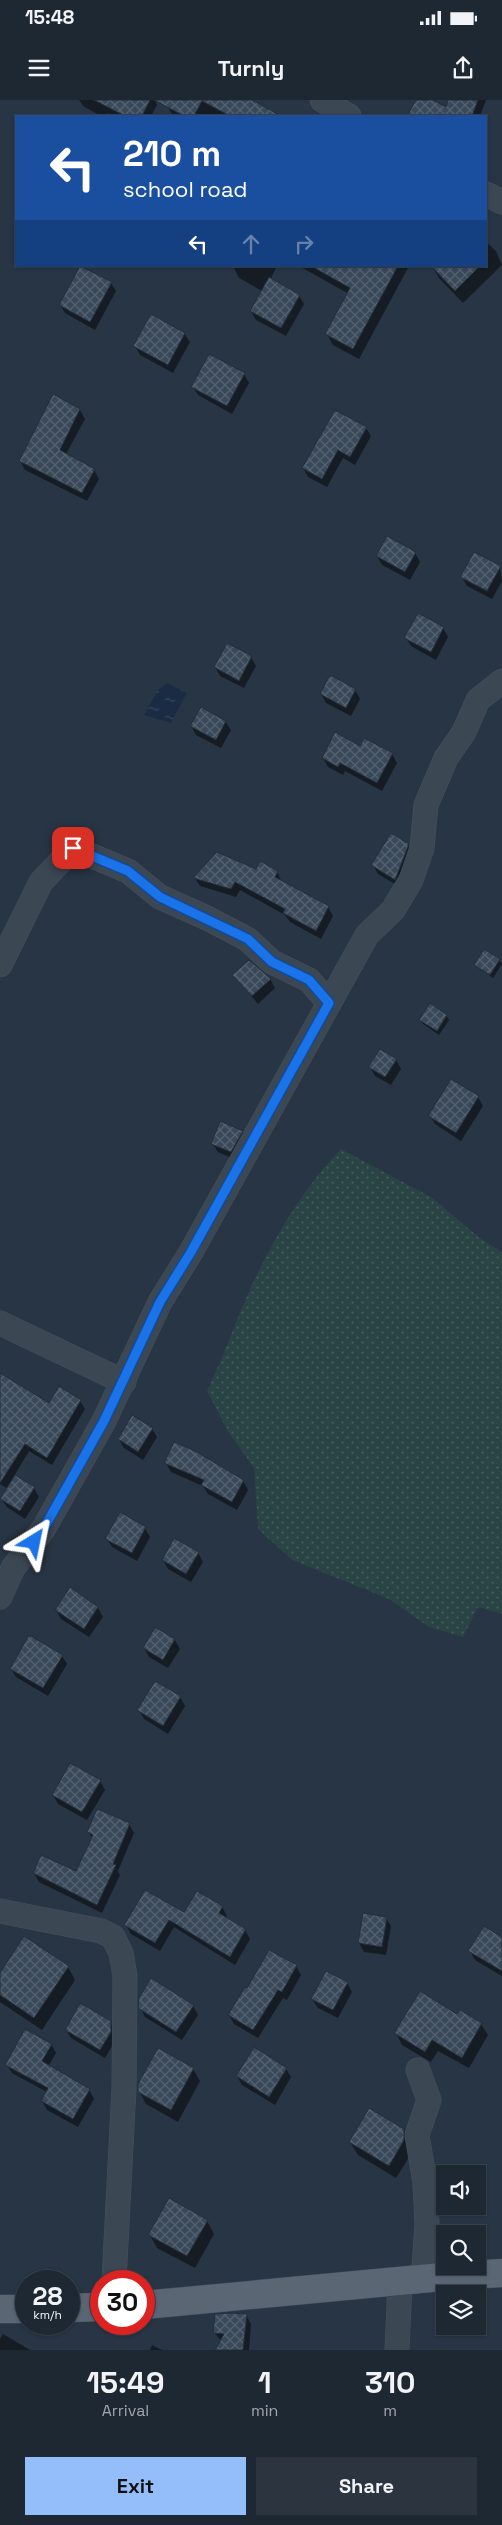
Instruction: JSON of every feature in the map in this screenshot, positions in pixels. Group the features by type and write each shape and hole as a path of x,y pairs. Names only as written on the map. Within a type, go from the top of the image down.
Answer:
{"main road":[{"path":"155,2304 502,2273"},
{"path":"0,2309 15,2308"}],"street":[{"path":"322,100 347,115"},
{"path":"487,194 502,202"},
{"path":"0,1597 13,1568 44,1528 104,1421 160,1302 195,1245 367,935 393,910 411,880 422,848 426,805 446,758 464,732 478,700 502,680"},
{"path":"0,965 41,882 73,848 128,871 160,897 248,939 272,962 309,980 329,1003"},
{"path":"0,1323 124,1382"},
{"path":"0,1911 101,1931 114,1938 121,1953 125,1976 125,2040 115,2270"},
{"path":"397,2350 411,2281 427,2226 425,2183 417,2135 429,2100 418,2070"}],"green space":[{"path":"341,1149 431,1197 481,1239 502,1252 502,1614 478,1607 463,1637 429,1627 389,1599 292,1560 258,1529 254,1468 227,1430 207,1391 250,1289 279,1233 314,1180"}],"water":[{"path":"167,683 187,693 171,723 144,715 158,690"}],"building":[{"path":"94,100 150,100 142,115 123,115"},
{"path":"154,100 252,100 279,115 228,115 202,101 195,115 182,115"},
{"path":"416,100 433,100 446,107 448,100 478,100 472,115 408,115"},
{"path":"79,267 112,282 90,322 59,305"},
{"path":"313,267 397,267 353,349 325,334 350,288"},
{"path":"432,267 479,267 455,291"},
{"path":"269,277 300,295 281,328 250,311"},
{"path":"151,314 185,333 168,365 133,346"},
{"path":"209,354 245,373 227,406 191,387"},
{"path":"53,394 80,409 60,450 95,469 82,493 19,461"},
{"path":"335,410 367,427 350,457 338,450 322,479 302,468"},
{"path":"387,536 416,552 405,572 376,556"},
{"path":"474,552 501,566 487,591 460,577"},
{"path":"418,613 444,627 431,652 404,638"},
{"path":"227,643 252,656 239,681 214,667"},
{"path":"330,675 356,689 346,708 320,694"},
{"path":"201,707 226,721 216,740 190,726"},
{"path":"335,732 360,746 364,738 393,753 377,783 340,763 338,767 322,758"},
{"path":"391,833 409,844 395,880 371,865"},
{"path":"217,852 256,869 260,861 278,871 275,877 329,906 316,931 283,913 285,909 235,882 231,889 193,878"},
{"path":"484,949 500,959 490,975 474,965"},
{"path":"249,960 271,979 252,996 232,975"},
{"path":"430,1003 447,1015 437,1031 419,1020"},
{"path":"380,1049 397,1059 385,1077 368,1067"},
{"path":"451,1079 479,1096 456,1133 428,1116"},
{"path":"220,1121 243,1131 231,1152 211,1144"},
{"path":"0,1373 49,1403 59,1386 81,1400 47,1458 25,1444 0,1483"},
{"path":"132,1415 153,1428 138,1452 118,1439"},
{"path":"174,1442 195,1451 244,1480 232,1502 201,1485 204,1480 164,1463"},
{"path":"15,1475 35,1487 20,1511 0,1499"},
{"path":"120,1512 146,1527 132,1553 105,1539"},
{"path":"174,1538 199,1552 186,1574 162,1560"},
{"path":"70,1587 98,1607 84,1629 55,1610"},
{"path":"155,1627 175,1639 163,1660 143,1648"},
{"path":"29,1635 63,1655 43,1688 10,1669"},
{"path":"155,1681 181,1696 163,1726 137,1710"},
{"path":"70,1763 101,1780 82,1812 52,1795"},
{"path":"97,1809 130,1823 113,1864 116,1865 97,1905 33,1873 41,1855 76,1871 93,1835 87,1832"},
{"path":"145,1890 184,1912 197,1891 223,1906 219,1913 246,1929 230,1957 169,1920 155,1943 124,1925"},
{"path":"363,1913 387,1917 382,1947 358,1943"},
{"path":"484,1926 502,1937 502,1971 468,1951"},
{"path":"24,1936 69,1966 34,2018 0,1995 0,1973"},
{"path":"269,1950 297,1965 282,1992 278,1990 253,2030 228,2015 245,1987 247,1988"},
{"path":"326,1971 348,1982 333,2010 311,1999"},
{"path":"151,1978 194,2005 176,2032 138,2008 139,1998"},
{"path":"420,1991 457,2014 460,2010 482,2023 462,2058 432,2040 425,2052 394,2033"},
{"path":"80,2003 111,2021 111,2032 100,2050 65,2030"},
{"path":"25,2029 52,2044 42,2061 90,2089 73,2119 41,2101 48,2088 5,2065"},
{"path":"254,2047 287,2068 269,2097 236,2076"},
{"path":"158,2048 194,2068 171,2110 138,2092 138,2084"},
{"path":"369,2108 404,2129 404,2140 389,2166 349,2142"},
{"path":"169,2198 208,2220 187,2256 148,2235"},
{"path":"215,2314 247,2314 243,2350 215,2350 224,2334 213,2333"}],"route":[{"path":"34,1542 44,1528 104,1421 160,1302 191,1252 329,1003 309,980 272,962 248,939 160,897 128,871 73,848"}]}
